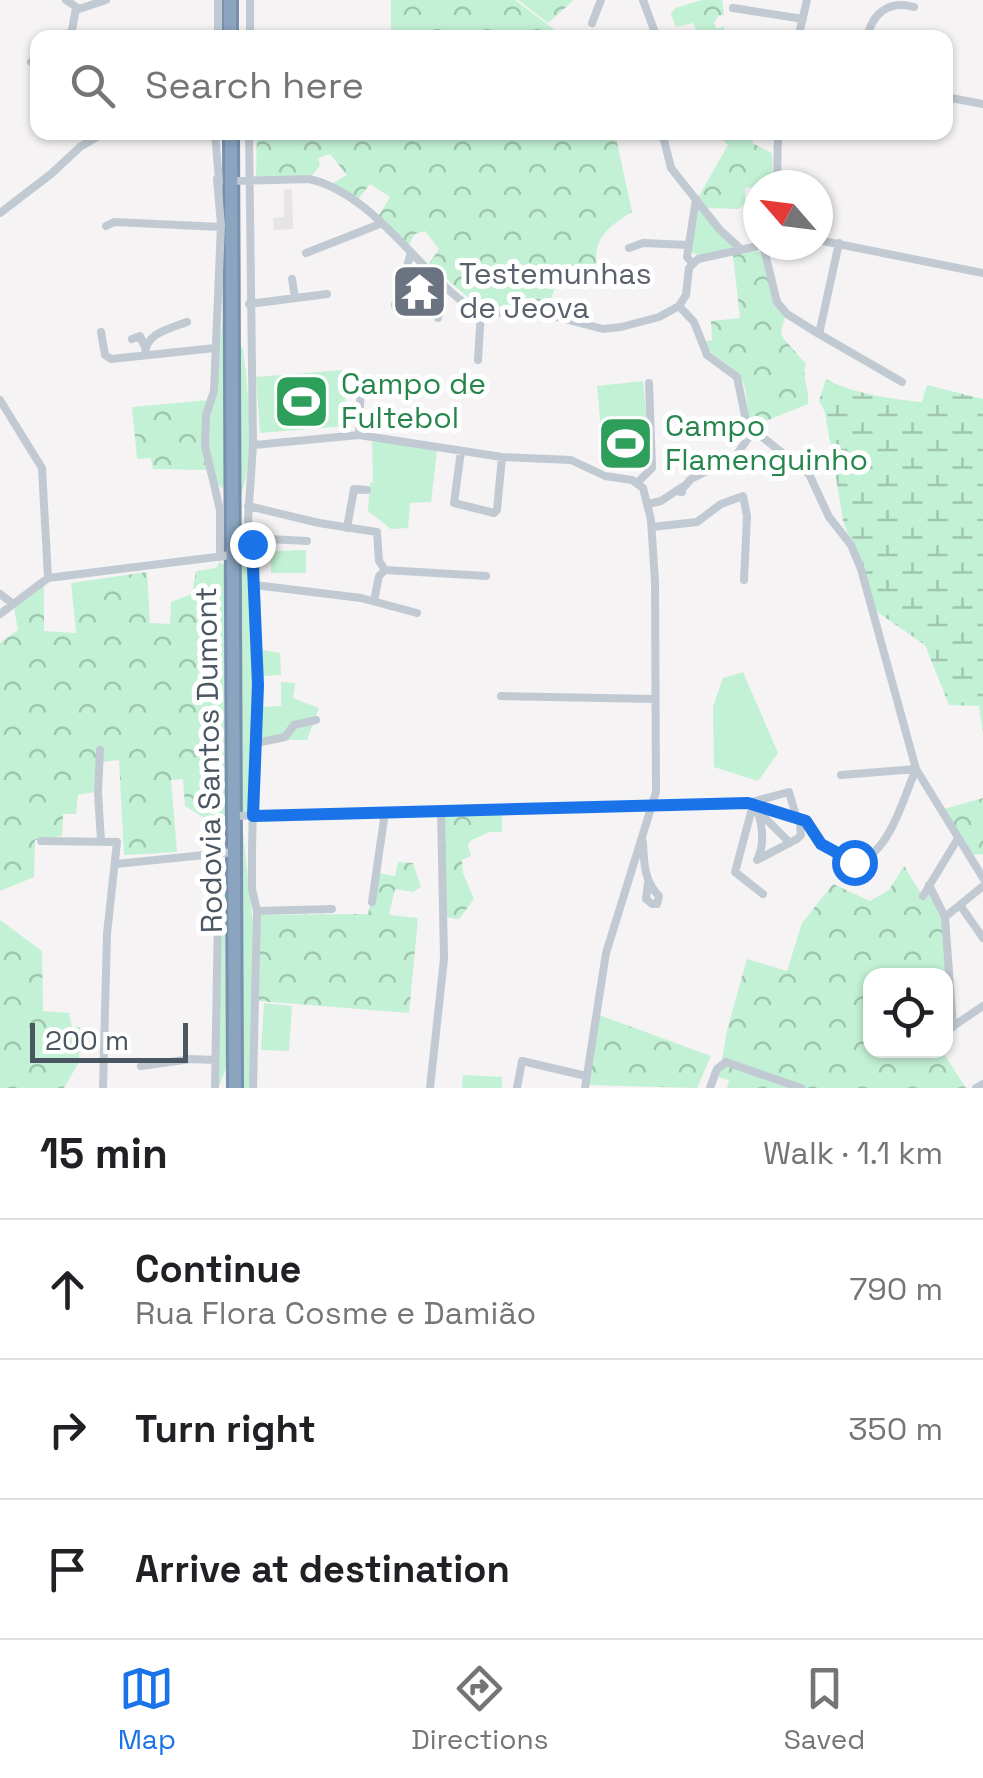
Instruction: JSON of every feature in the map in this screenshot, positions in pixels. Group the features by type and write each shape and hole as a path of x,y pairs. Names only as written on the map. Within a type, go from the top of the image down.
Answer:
{"highway":[{"path":"230,0 230,30"},
{"name":"Rodovia Santos Dumont","path":"229,140 224,180 231,209 226,556 233,816 227,854 234,1088"}],"street":[{"path":"66,0 76,8"},
{"path":"76,8 106,0"},
{"path":"218,0 218,30"},
{"path":"250,0 250,30"},
{"path":"592,22 601,0"},
{"path":"643,0 656,30"},
{"path":"800,30 808,0"},
{"path":"869,30 872,20 884,9 899,4 914,7"},
{"path":"72,30 76,8"},
{"path":"733,8 803,19"},
{"path":"953,98 983,104"},
{"path":"0,213 91,140"},
{"path":"0,614 48,578 226,556 205,442 206,415 213,399 224,180 217,140"},
{"path":"249,140 253,445 248,506 256,585 254,1088"},
{"path":"664,140 671,168 720,230 742,250"},
{"path":"777,170 778,140"},
{"path":"224,180 320,181 343,192 444,286 481,312 549,315 603,329 653,319 679,306 686,294 692,263"},
{"path":"692,263 687,257 696,198"},
{"path":"106,226 114,222 221,227"},
{"path":"306,253 380,224"},
{"path":"833,241 983,273"},
{"path":"818,334 839,242"},
{"path":"628,248 643,243 688,245"},
{"path":"692,263 742,250"},
{"path":"395,305 411,254"},
{"path":"767,260 778,302 788,314 902,382"},
{"path":"292,279 295,298"},
{"path":"438,318 444,286"},
{"path":"249,304 328,294"},
{"path":"679,306 694,322 707,355 736,377 747,424 808,474 829,517 856,554 916,770 983,878"},
{"path":"478,360 481,312"},
{"path":"145,351 147,342 164,330 187,322"},
{"path":"101,332 105,356 111,358 145,351 215,348"},
{"path":"132,339 140,336 145,351"},
{"path":"360,435 361,381"},
{"path":"638,482 652,468 649,383"},
{"path":"0,400 42,468 48,578"},
{"path":"648,504 661,501 691,479 735,457 753,431"},
{"path":"253,445 360,435 502,457 571,460 598,474 638,482"},
{"path":"461,451 454,504 494,513 502,457"},
{"path":"586,1088 606,953 656,792 652,528 648,504 638,482"},
{"path":"347,528 354,489 366,490"},
{"path":"652,528 697,522 714,508 743,496 747,516 744,580"},
{"path":"248,506 377,532 379,560 385,570"},
{"path":"250,538 307,541"},
{"path":"374,601 379,576 385,570 486,576"},
{"path":"256,585 374,601 417,613"},
{"path":"0,594 12,604"},
{"path":"501,696 655,699"},
{"path":"256,743 285,737 294,725 316,720"},
{"path":"100,750 101,841"},
{"path":"840,774 916,770"},
{"path":"750,804 806,821 826,847 854,862 864,861 889,829 916,770"},
{"path":"233,816 750,804 789,792 801,835 757,860 761,850 760,814"},
{"path":"750,804 790,843"},
{"path":"750,804 735,872 764,894"},
{"path":"430,1088 444,959 440,811"},
{"path":"372,902 385,812"},
{"path":"643,837 648,883"},
{"path":"923,896 957,840"},
{"path":"41,841 117,842 107,934 103,1088"},
{"path":"116,864 227,854 215,1088"},
{"path":"929,885 945,917 947,968"},
{"path":"945,917 983,886"},
{"path":"960,906 983,938"},
{"path":"257,910 332,910"},
{"path":"953,1026 983,1006"},
{"path":"141,1066 190,1059 215,1060"},
{"path":"516,1088 522,1061 586,1076"},
{"path":"710,1088 717,1068 723,1063 801,1088"},
{"path":"976,1088 983,1084"}],"shaded area":[{"path":"292,189 293,229 274,230 273,218 284,217 284,190"}],"green space":[{"path":"391,0 515,0 555,30 391,30"},
{"path":"518,0 574,0 548,23"},
{"path":"702,0 722,0 724,15 714,23 717,29 724,26 724,30 696,30 693,23 676,27 671,14 675,8"},
{"path":"257,140 617,140 632,212 610,227 599,243 599,288 558,280 547,309 478,306 429,264 439,249 425,231 415,234 408,246 378,217 390,197 370,184 357,201 333,183 347,175 330,154 318,158 320,166 312,175 256,178"},
{"path":"723,140 754,140 752,143 772,153 773,170 743,170 743,205 738,209 707,208 699,196 728,145"},
{"path":"699,208 735,247 698,255 691,252"},
{"path":"743,253 743,260 763,260 785,317 783,338 806,364 808,404 751,427 740,377 703,342 712,340 711,321 740,318 733,255"},
{"path":"223,320 228,324 227,481 222,488 217,484 208,447 208,415"},
{"path":"238,345 243,348 249,424 248,463 240,498"},
{"name":"Campo de Fultebol","path":"343,370 347,426 260,433 256,377"},
{"path":"826,379 860,392 897,399 922,402 927,385 983,399 983,733 979,706 949,705 925,645 873,609 843,520 825,412 819,401"},
{"name":"Campo Flamenguinho","path":"643,381 651,465 605,470 597,386"},
{"path":"209,400 204,409 210,470 153,469 151,458 137,459 132,407"},
{"path":"372,438 437,451 431,502 410,503 408,528 391,529 368,511 373,482"},
{"path":"239,538 248,556 250,574 253,711 247,815 239,815"},
{"path":"306,550 306,573 271,573 271,551"},
{"path":"220,562 228,568 227,816 215,817 216,568"},
{"path":"216,568 215,817 203,817 185,806 183,779 171,780 177,852 124,855 119,760 96,763 94,792 78,795 76,814 63,814 62,836 35,840 34,877 0,891 0,643 18,630 14,609 44,585 44,631 76,633 71,583 147,572 150,623 170,624 171,602 192,594 196,571"},
{"path":"263,650 280,653 281,675 263,676"},
{"path":"743,672 778,753 758,781 714,767 713,707 723,678"},
{"path":"281,682 295,683 293,698 319,708 307,740 259,739 261,707 281,706"},
{"path":"983,798 983,854 972,855 944,809"},
{"path":"502,815 502,832 489,832 470,841 471,856 462,860 474,899 459,919 444,917 443,816"},
{"path":"243,833 253,923 253,1049 249,1088 241,1088"},
{"path":"223,859 227,865 230,1058 217,1084"},
{"path":"398,862 413,863 421,887 413,892 395,889 389,915 418,918 409,1013 259,1001 260,915 368,914 378,873 395,876"},
{"path":"904,866 922,895 929,885 945,919 949,968 863,968 863,1058 947,1058 966,1088 727,1088 729,1080 719,1077 727,1030 747,959 787,971 802,923 833,884 870,901 889,890"},
{"path":"0,920 42,951 43,1011 69,1013 72,1027 80,1027 79,1062 64,1088 0,1088"},
{"path":"264,1003 292,1006 289,1051 261,1050"},
{"path":"599,1015 711,1056 697,1088 587,1085"},
{"path":"463,1075 502,1077 502,1088 462,1088"}],"place":[{"name":"Testemunhas de Jeova","path":"420,291"},
{"name":"Campo de Fultebol","path":"302,401"},
{"name":"Campo Flamenguinho","path":"626,443"}],"route":[{"path":"252,544 256,562 258,685 253,816 748,803 806,821 821,844 854,862"}]}
